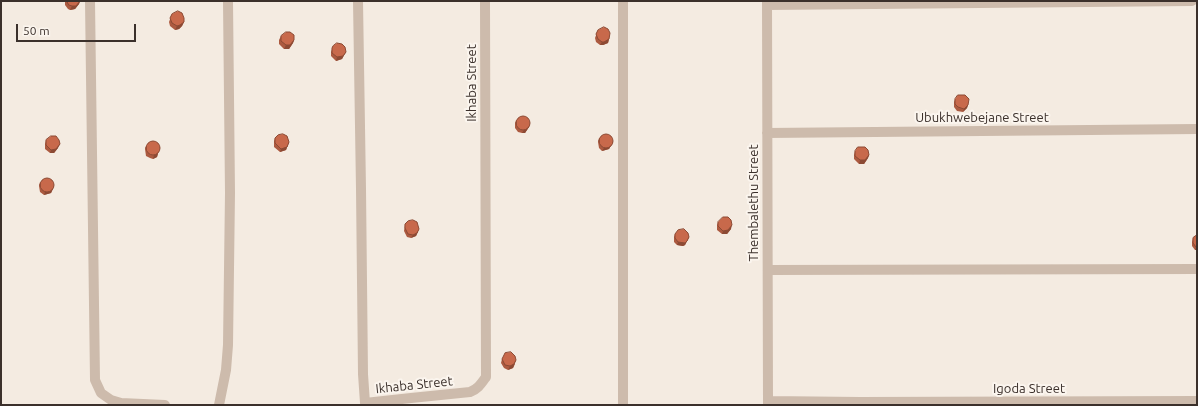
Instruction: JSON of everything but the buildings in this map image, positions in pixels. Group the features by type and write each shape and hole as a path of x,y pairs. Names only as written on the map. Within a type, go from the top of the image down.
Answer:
{"street":[{"path":"90,1 96,380 101,393 111,400 120,403 165,405"},
{"path":"219,405 226,370 228,345 230,193 228,1"},
{"name":"Ikhaba Street","path":"358,1 363,374 361,404 470,392 476,390 486,377 485,1"},
{"path":"623,1 623,405"},
{"path":"767,3 1192,1"},
{"name":"Thembalethu Street","path":"767,3 768,403"},
{"name":"Ubukhwebejane Street","path":"767,133 1197,129"},
{"path":"768,270 1197,269"},
{"name":"Igoda Street","path":"768,403 860,404 1197,401"}]}
